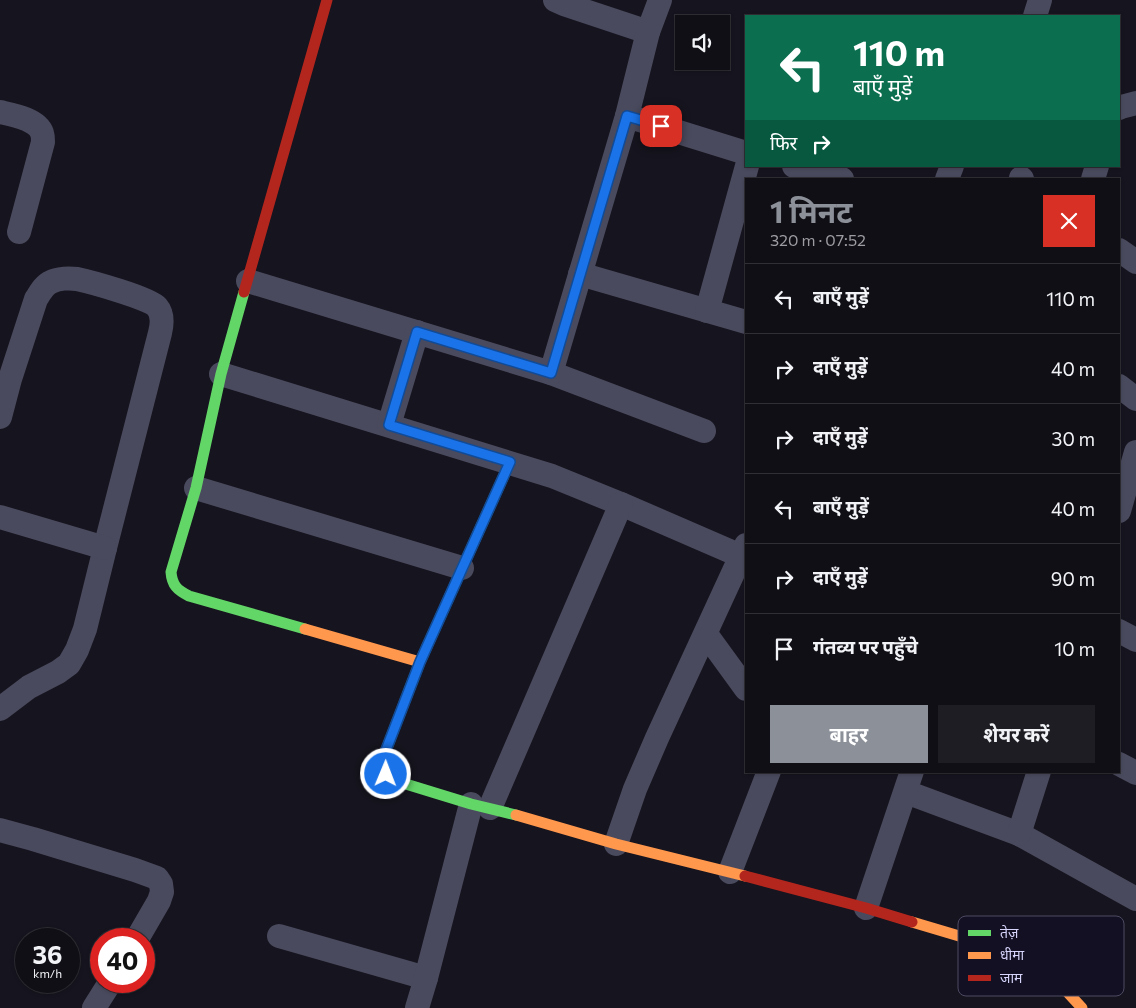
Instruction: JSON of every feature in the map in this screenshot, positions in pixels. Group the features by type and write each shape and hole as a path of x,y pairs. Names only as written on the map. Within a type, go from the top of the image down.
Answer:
{"street":[{"path":"327,0 221,374 196,488 171,572 172,583 179,592 189,596 420,662"},
{"path":"555,0 648,32"},
{"path":"551,373 627,116 648,32 660,0"},
{"path":"1035,15 1040,0"},
{"path":"1120,108 1136,104"},
{"path":"0,112 20,116 35,124 42,133 43,142 19,232"},
{"path":"627,116 745,154"},
{"path":"707,311 747,167"},
{"path":"798,167 838,178"},
{"path":"1120,251 1136,262"},
{"path":"580,274 745,322"},
{"path":"0,417 5,378 36,299 43,288 51,282 61,279 76,279 143,298 157,307 162,322 160,333 86,629 69,664 29,687 0,709"},
{"path":"248,281 551,373 704,432"},
{"path":"389,425 417,332"},
{"path":"221,374 552,476 744,551 638,780 616,844"},
{"path":"1120,387 1136,399"},
{"path":"1120,508 1136,452"},
{"path":"510,462 420,662 386,750 383,764 386,774 396,780 481,806 616,844 866,908 958,935"},
{"path":"196,488 462,568"},
{"path":"417,1008 481,806 621,504"},
{"path":"1120,512 1136,520"},
{"path":"0,517 105,548"},
{"path":"1120,632 1136,640"},
{"path":"706,634 745,688"},
{"path":"1120,765 1136,773"},
{"path":"730,872 768,773"},
{"path":"1019,834 1038,773"},
{"path":"866,908 909,782 1019,834 1136,899"},
{"path":"0,830 156,878 161,884 162,892 143,928"},
{"path":"279,936 426,978"},
{"path":"94,1008 103,993"},
{"path":"1071,996 1082,1008"}],"traffic: fast":[{"path":"244,292 221,374 196,488 171,572 176,587 189,596 305,629"},
{"path":"510,462 420,662 386,750 383,764 386,775 396,781 471,804 516,815"}],"traffic: slow":[{"path":"305,629 420,662"},
{"path":"516,815 616,844 745,876"},
{"path":"912,922 958,936"},
{"path":"1071,996 1082,1008"}],"traffic: jam":[{"path":"244,292 327,0"},
{"path":"745,876 912,922"}],"route":[{"path":"386,774 383,764 386,750 420,662 510,462 389,425 417,332 551,373 627,116 661,126"}]}
